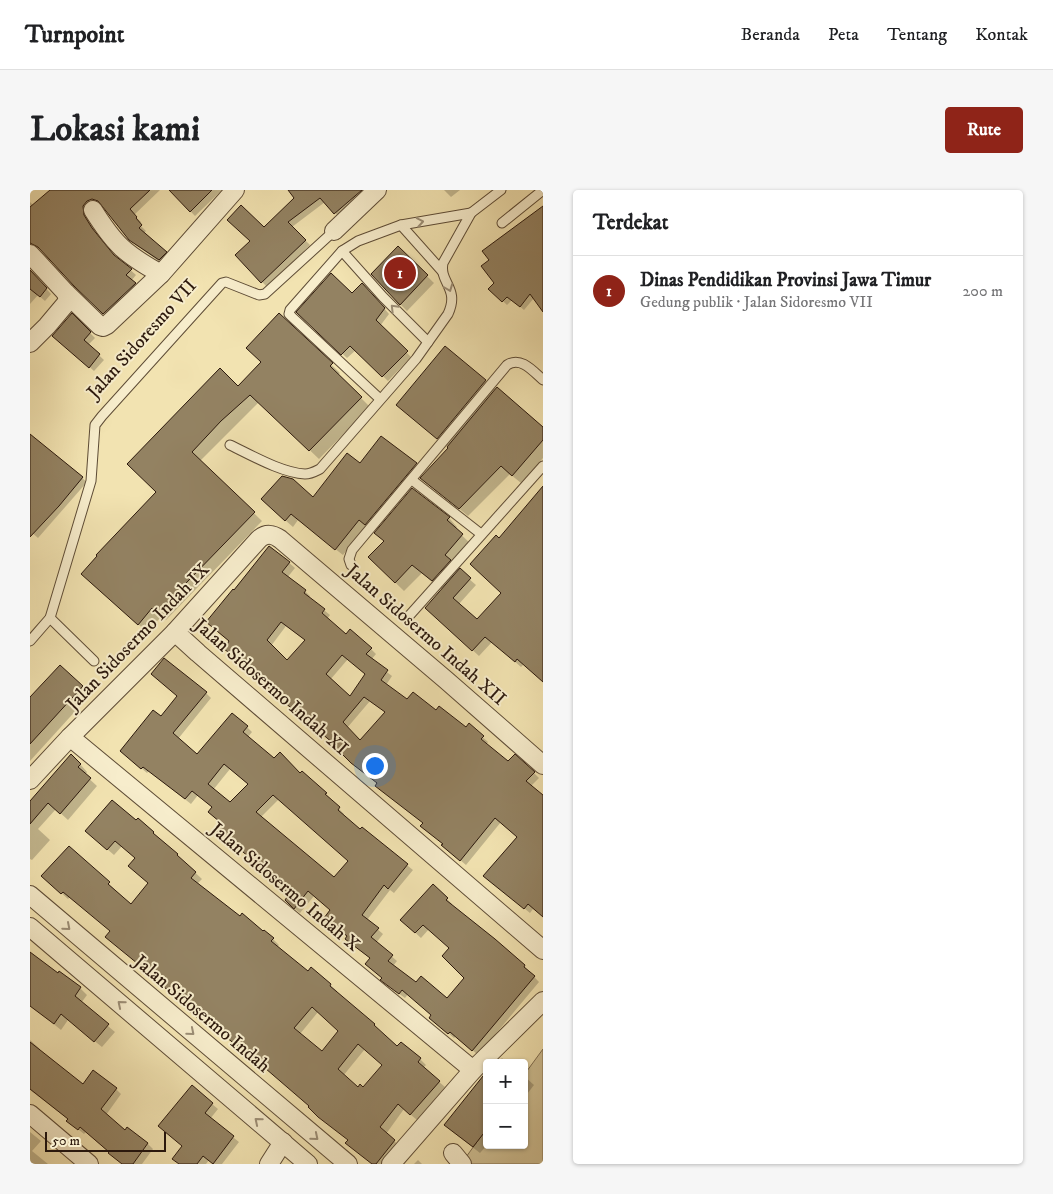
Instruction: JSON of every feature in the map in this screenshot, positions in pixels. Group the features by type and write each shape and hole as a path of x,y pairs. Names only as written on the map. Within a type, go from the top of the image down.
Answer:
{"street":[{"path":"30,254 66,293 103,327 161,274 235,190"},
{"name":"Jalan Sidoresmo VII","path":"334,231 378,190"},
{"path":"93,210 107,232 120,246 138,261 161,274"},
{"path":"30,343 66,304 68,301 66,293"},
{"name":"Jalan Sidosermo Indah IX","path":"30,780 70,737 176,632 259,539 263,536 271,535 280,539"},
{"name":"Jalan Sidosermo Indah XII","path":"280,539 543,765"},
{"name":"Jalan Sidosermo Indah XI","path":"176,632 543,950"},
{"name":"Jalan Sidosermo Indah X","path":"70,737 474,1070"},
{"name":"Jalan Sidosermo Indah","path":"30,895 348,1164"},
{"path":"30,927 308,1164"},
{"path":"390,1164 474,1070 543,1001"},
{"path":"148,1027 163,1009"},
{"path":"30,1114 89,1164"},
{"path":"269,1164 283,1142"}],"lane":[{"path":"442,271 443,263 471,213 501,190"},
{"path":"502,223 543,190"},
{"path":"380,399 290,314 290,310 342,251 358,241 401,225 471,213"},
{"path":"230,445 262,461 306,474 320,469 428,342 448,314 452,303 452,291 442,271 401,225"},
{"name":"Jalan Sidoresmo VII","path":"30,640 50,618 91,480 95,425 222,283 226,282 259,295 265,294 334,231"},
{"path":"342,251 383,297 428,342"},
{"path":"350,565 349,559 352,550 507,365 516,362 524,364 543,380"},
{"path":"408,617 543,466"},
{"path":"412,480 481,534"},
{"path":"50,618 94,661"}],"shaded area":[{"path":"543,1049 543,1164 461,1164 483,1134 483,1149 528,1149 528,1070"}],"building":[{"path":"50,190 150,190 130,209 142,225 139,228 167,252 159,260 129,240 98,201 92,199 83,206 84,215 92,228 114,255 132,269 126,275 136,283 103,314 38,247 30,243 30,207"},
{"path":"169,190 212,190 190,212"},
{"path":"288,190 362,190 334,214 320,198 288,222 306,240 261,283 235,255 250,241 227,220 241,205 264,227 294,198"},
{"path":"543,206 543,312 530,294 520,307 507,297 502,302 488,289 494,283 481,266 489,260 482,251"},
{"path":"398,246 428,275 400,305 371,274"},
{"path":"30,270 47,288 40,297 30,289"},
{"path":"331,273 352,293 362,283 385,308 376,320 408,351 382,377 350,346 341,355 296,312"},
{"path":"72,313 91,332 84,340 100,354 89,368 52,336"},
{"path":"279,313 333,363 330,366 362,397 309,451 250,395 221,421 192,452 255,512 157,613 152,608 138,625 81,574 96,555 156,492 127,464 220,368 238,386 261,362 246,348"},
{"path":"445,346 486,380 437,439 396,405"},
{"path":"497,387 543,427 543,440 512,476 501,466 459,509 420,478 448,448"},
{"path":"30,434 83,477 30,537"},
{"path":"381,436 417,463 365,525 359,520 335,550 291,514 285,521 261,499 282,476 293,479 313,497 347,453 360,463"},
{"path":"543,486 543,682 517,659 515,662 485,637 472,651 425,608 460,568 471,578 453,598 477,619 501,593 470,564 496,535 499,538"},
{"path":"412,488 450,517 447,520 463,534 445,555 451,560 432,581 412,565 395,583 368,557 384,541 374,533"},
{"path":"269,546 290,562 282,572 306,590 304,593 325,609 322,613 346,634 350,629 372,648 366,654 388,670 381,680 407,699 413,692 436,710 439,706 466,727 469,723 484,736 481,739 508,761 515,754 535,772 526,781 543,795 543,917 528,904 524,909 483,876 517,837 495,818 460,861 441,845 443,844 420,826 423,823 375,786 377,783 351,763 333,743 245,669 247,666 224,649 229,641 206,622","holes":["281,622 305,640 287,660 267,640","342,655 365,674 350,696 326,674","364,697 385,712 360,740 343,722"]},
{"path":"164,658 207,692 173,733 197,754 232,713 248,726 243,732 274,758 280,752 300,773 302,771 327,793 325,794 340,807 338,810 360,829 362,827 408,864 388,889 384,885 362,915 379,928 371,937 393,955 388,961 416,982 421,976 447,998 464,978 442,956 449,948 423,925 415,933 400,920 433,884 448,898 446,900 495,939 535,976 472,1051 450,1032 448,1034 429,1018 431,1015 402,990 399,994 380,980 382,978 365,964 370,958 345,939 347,936 324,918 330,910 308,891 294,909 285,900 289,894 253,865 255,862 214,830 220,822 208,812 212,807 192,791 185,799 143,767 141,769 120,751 153,710 161,716 177,696 151,674","holes":["224,764 248,784 230,802 208,784","273,795 348,861 334,877 256,812"]},
{"path":"60,665 83,686 30,744 30,697"},
{"path":"71,754 81,764 78,767 91,778 60,814 48,803 30,824 30,801"},
{"path":"112,800 136,820 138,818 178,854 196,872 191,878 240,916 242,913 264,930 274,938 271,941 308,971 311,967 397,1046 401,1042 421,1058 418,1062 440,1081 410,1115 398,1104 380,1127 395,1140 376,1164 372,1164 345,1143 348,1140 318,1117 309,1106 251,1056 215,1029 214,1031 189,1011 193,1007 152,979 154,977 105,937 110,931 63,892 61,894 41,876 69,846 110,882 108,884 131,904 148,883 128,866 135,858 115,841 107,850 85,831","holes":["312,1007 338,1031 322,1051 294,1028","358,1044 382,1065 363,1087 360,1084 358,1087 338,1069"]},
{"path":"30,952 81,987 75,996 109,1024 94,1042 61,1014 54,1024 30,1006"},
{"path":"30,1042 83,1084 93,1070 117,1088 101,1109 125,1130 127,1127 148,1143 133,1164 122,1164 80,1127 78,1130 66,1121 68,1119 30,1089"},
{"path":"483,1076 483,1134 473,1147 444,1125"},
{"path":"192,1085 213,1103 205,1113 234,1136 213,1164 203,1156 197,1164 179,1164 172,1159 182,1146 158,1126"}],"place":[{"name":"Dinas Pendidikan Provinsi Jawa Timur","path":"400,273"}]}
